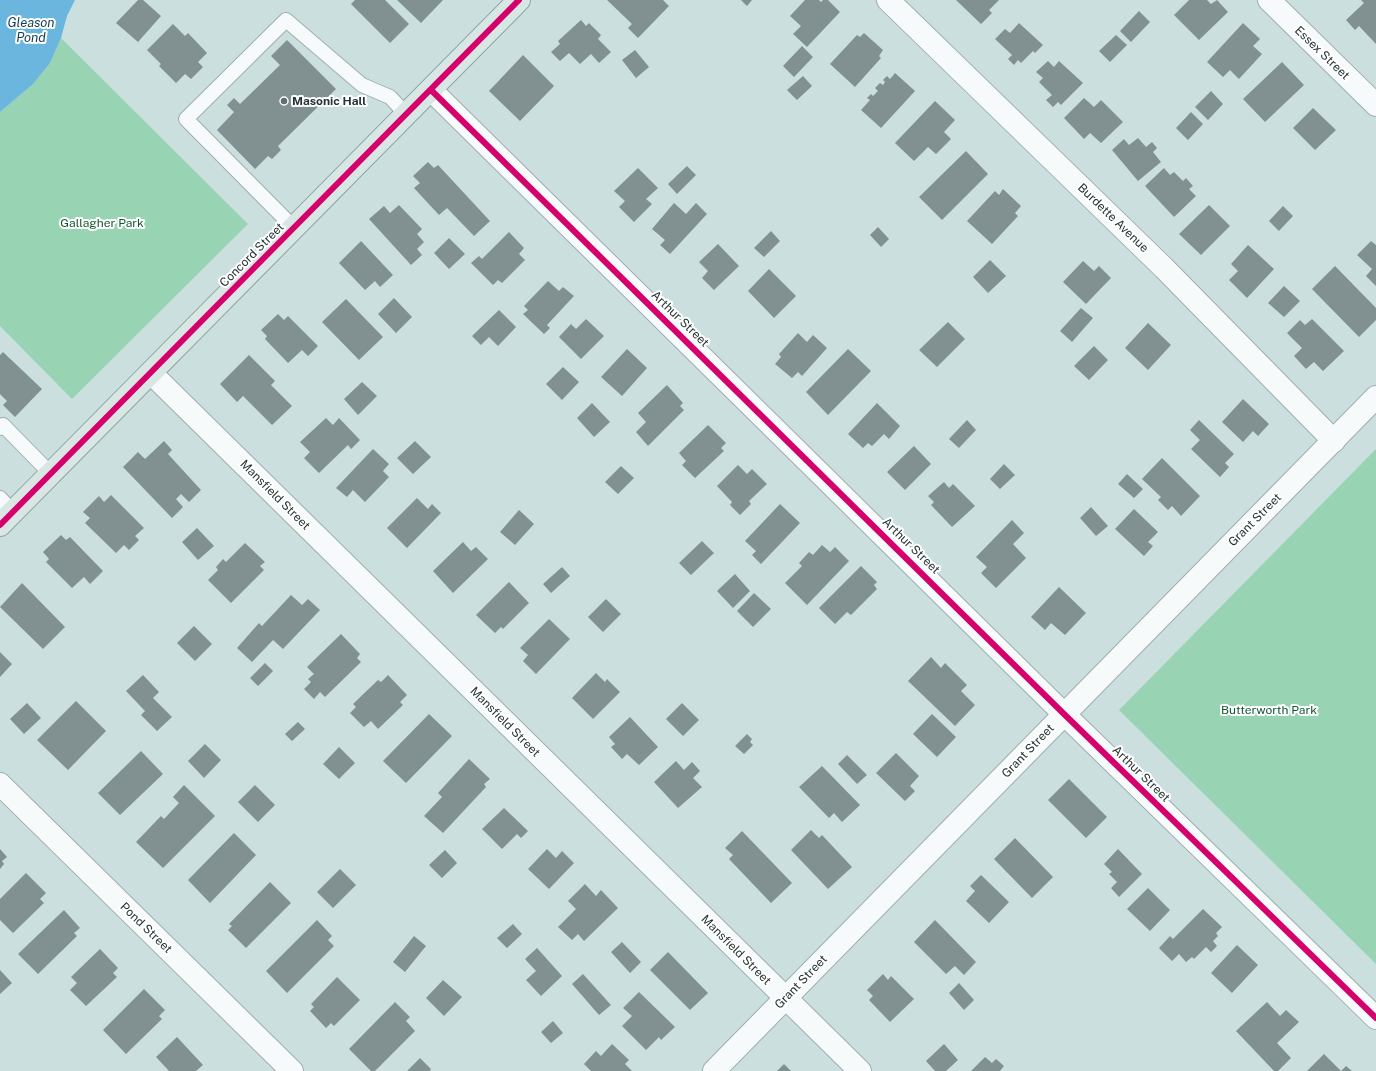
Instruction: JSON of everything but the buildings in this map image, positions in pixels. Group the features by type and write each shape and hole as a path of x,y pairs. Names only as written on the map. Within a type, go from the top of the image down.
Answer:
{"main road":[{"name":"Concord Street","path":"4,512 52,474 519,0"}],"street":[{"name":"Burdette Avenue","path":"888,0 1164,268 1334,441"},
{"name":"Essex Street","path":"1269,0 1376,105"},
{"name":"Arthur Street","path":"430,90 1064,714 1376,1018"},
{"name":"Mansfield Street","path":"151,374 860,1071"},
{"name":"Grant Street","path":"714,1071 1376,397"},
{"name":"Pond Street","path":"0,784 292,1071"}],"lane":[{"path":"294,228 186,119 286,20 362,85 390,97 406,114"},
{"path":"1,425 52,474"}],"green space":[{"name":"Gallagher Park","path":"61,38 248,224 72,399 0,326 0,112 33,84 50,63"},
{"name":"Butterworth Park","path":"1376,449 1376,964 1119,710"}],"water":[{"name":"Gleason Pond","path":"0,0 75,0 67,16 61,38 50,63 33,84 0,112"}],"cycle path":[{"path":"0,525 519,0"},
{"path":"431,90 1064,714 1376,1018"}],"place":[{"name":"Masonic Hall","path":"284,101"}]}
